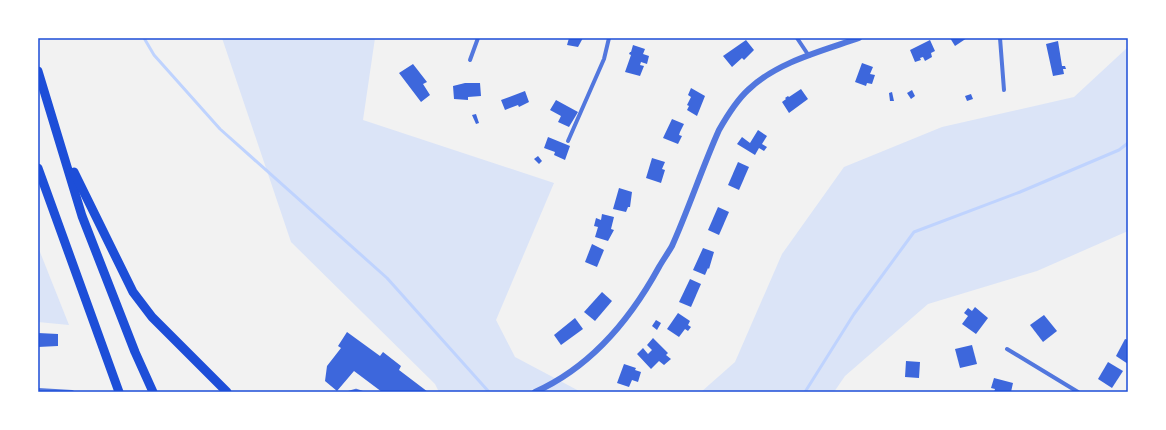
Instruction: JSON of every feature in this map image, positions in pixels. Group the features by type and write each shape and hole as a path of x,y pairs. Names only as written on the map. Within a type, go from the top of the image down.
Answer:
{"highway":[{"path":"38,72 82,216 153,392"},
{"path":"58,141 133,292 152,317 227,392"},
{"path":"38,168 119,392"}],"street":[{"path":"470,60 478,38"},
{"path":"568,141 604,58 609,38"},
{"path":"797,38 809,56"},
{"path":"535,392 563,376 590,357 634,310 671,247 709,153 725,120 747,90 771,73 809,56 859,38"},
{"path":"1000,38 1004,90"},
{"path":"1007,349 1078,392"},
{"path":"38,390 72,392"}],"lane":[{"path":"349,392 356,390 362,392"}],"shaded area":[{"path":"222,38 375,38 363,120 554,183 496,320 515,357 581,392 439,392 435,384 291,242"},
{"path":"1128,47 1128,231 1037,271 928,304 845,376 834,392 701,392 735,362 782,254 844,167 942,127 1074,97"},
{"path":"38,247 69,325 38,322"}],"building":[{"path":"569,38 583,38 578,47 567,45"},
{"path":"950,38 967,38 955,46"},
{"path":"746,40 754,50 744,60 742,58 732,67 723,56"},
{"path":"930,40 935,51 931,53 932,57 925,61 923,57 920,58 921,60 915,62 910,50"},
{"path":"1058,41 1062,66 1065,66 1066,69 1063,69 1064,74 1053,76 1046,44"},
{"path":"633,45 645,49 643,54 649,56 647,64 641,62 640,65 644,66 640,76 625,72 631,55 629,54"},
{"path":"862,63 873,67 870,74 875,75 872,84 867,83 866,86 855,82"},
{"path":"413,64 427,82 423,84 430,95 421,102 399,73"},
{"path":"465,83 480,83 481,96 468,97 468,100 454,99 453,86"},
{"path":"691,88 705,96 697,116 687,110 689,106 687,105 691,97 688,95"},
{"path":"801,89 808,99 789,113 782,102 786,99 785,98"},
{"path":"912,90 915,96 911,99 907,93"},
{"path":"525,91 529,102 519,107 518,105 505,110 501,100"},
{"path":"892,92 894,101 890,101 889,93"},
{"path":"971,94 973,99 967,101 965,96"},
{"path":"556,100 578,112 569,127 558,122 561,116 550,110"},
{"path":"476,114 479,123 476,124 472,115"},
{"path":"672,119 684,124 679,135 682,136 678,144 663,138"},
{"path":"758,130 767,136 762,144 767,147 764,151 759,148 755,155 737,144 742,137 750,143"},
{"path":"548,137 570,146 565,160 554,155 555,152 544,148"},
{"path":"538,156 542,161 539,164 534,159"},
{"path":"652,158 665,162 662,169 665,170 661,183 646,178"},
{"path":"738,162 749,167 739,190 728,185"},
{"path":"619,188 632,192 630,207 628,207 626,212 613,209"},
{"path":"718,207 729,212 719,235 708,230"},
{"path":"602,214 614,217 611,229 614,230 608,241 595,237 598,227 594,226 596,218 601,220"},
{"path":"592,244 604,250 597,267 585,262"},
{"path":"703,248 714,252 709,269 708,268 705,275 693,270"},
{"path":"690,279 701,284 691,307 679,302"},
{"path":"602,292 612,301 595,321 584,312"},
{"path":"975,307 988,318 976,334 962,324 968,316 964,313 968,308 972,311"},
{"path":"678,313 690,321 688,325 691,327 688,331 685,329 679,337 667,329"},
{"path":"1044,315 1057,331 1043,342 1030,325"},
{"path":"575,318 583,329 561,345 554,335"},
{"path":"656,320 661,323 657,330 652,326"},
{"path":"347,332 380,356 383,352 401,366 399,370 428,392 382,392 354,371 337,391 325,381 327,366 341,348 338,346"},
{"path":"38,333 58,334 58,346 38,347"},
{"path":"653,338 668,353 666,355 671,359 664,365 659,361 651,369 637,354 643,348 648,354 652,350 647,345"},
{"path":"1125,339 1128,340 1128,364 1116,356"},
{"path":"972,345 977,364 960,368 955,349"},
{"path":"906,361 920,362 919,378 905,377"},
{"path":"1108,362 1123,371 1112,388 1098,379"},
{"path":"624,364 636,368 635,370 641,372 638,382 632,380 629,387 617,383"},
{"path":"994,378 1013,383 1011,392 994,392 995,389 991,388"}],"waterway":[{"path":"144,38 154,55 220,129 387,278 489,392"},
{"path":"805,392 854,314 914,232 1020,192 1119,150 1128,143"}]}
